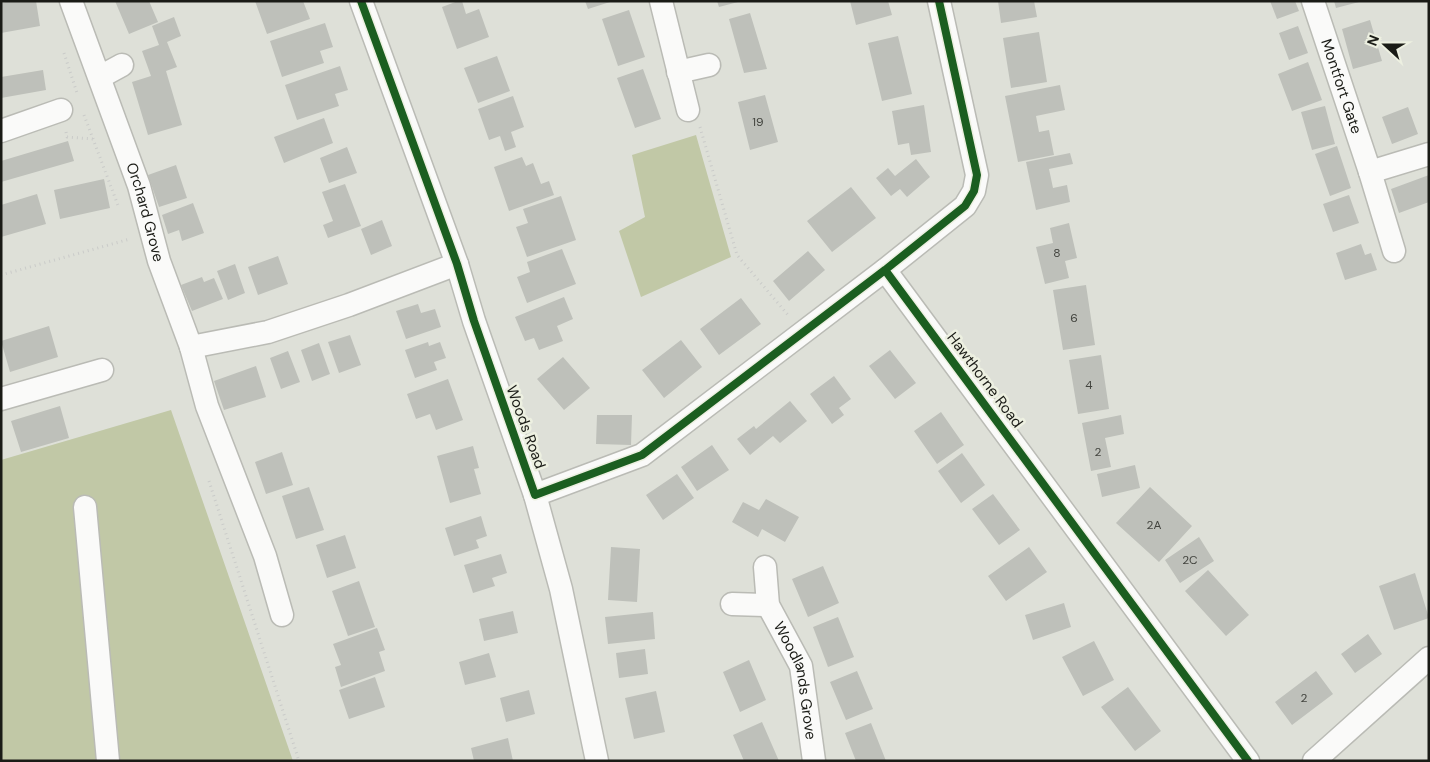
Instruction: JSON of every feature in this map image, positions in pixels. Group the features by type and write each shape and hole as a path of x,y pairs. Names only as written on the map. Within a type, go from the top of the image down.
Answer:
{"street":[{"name":"Orchard Grove","path":"71,1 140,186 159,261 190,347 207,406 265,556 282,615"},
{"name":"Woods Road","path":"361,1 457,264 474,321 535,495 561,589 597,761"},
{"path":"661,1 688,110"},
{"path":"535,495 642,455 885,270 965,206 974,191 977,175 939,1"},
{"name":"Montfort Gate","path":"1313,1 1370,172 1394,251"},
{"path":"100,77 122,65"},
{"path":"678,72 709,65"},
{"path":"1,130 61,110"},
{"path":"1370,172 1429,154"},
{"path":"190,347 268,332 348,305 457,264"},
{"name":"Hawthorne Road","path":"885,270 1248,761"},
{"path":"1,399 102,370"},
{"path":"85,507 108,761"},
{"name":"Woodlands Grove","path":"765,567 768,605 801,666 814,761"},
{"name":"Woodlands Grove","path":"732,604 768,605"},
{"path":"1315,760 1429,658"}],"path":[{"path":"688,110 700,128 738,255 802,333"},
{"path":"1,275 130,239 133,248"},
{"path":"207,476 300,761"}],"green space":[{"path":"696,135 731,257 641,297 619,231 645,217 632,155"},
{"path":"171,410 293,761 1,761 1,460"}],"building":[{"path":"36,1 40,26 1,33 1,3"},
{"path":"115,1 149,1 158,22 129,34"},
{"path":"255,1 303,1 310,19 267,34"},
{"path":"462,1 466,14 479,9 489,37 457,49 442,7"},
{"path":"585,1 610,1 610,2 588,9"},
{"path":"717,1 738,1 738,2 719,7"},
{"path":"850,1 888,1 892,15 856,25"},
{"path":"998,1 1034,1 1037,17 1001,23"},
{"path":"1270,1 1295,1 1299,11 1277,19"},
{"path":"1334,1 1359,1 1359,2 1336,8"},
{"path":"629,10 645,57 618,66 602,19"},
{"path":"750,13 767,69 744,73 729,19"},
{"path":"174,17 181,36 167,42 177,67 166,71 182,125 148,135 132,82 151,76 142,51 159,45 152,26"},
{"path":"1370,20 1382,61 1353,69 1342,29"},
{"path":"325,23 333,47 320,51 324,63 282,77 270,41"},
{"path":"1298,26 1308,53 1289,60 1279,33"},
{"path":"1039,32 1047,82 1011,88 1003,38"},
{"path":"898,36 912,94 882,101 868,43"},
{"path":"497,56 510,91 478,103 464,68"},
{"path":"1308,62 1322,100 1292,111 1278,74"},
{"path":"340,66 348,90 335,94 339,106 297,120 285,85"},
{"path":"643,69 661,119 635,128 617,78"},
{"path":"43,70 46,90 1,98 1,77"},
{"path":"1060,85 1065,110 1036,116 1039,132 1049,130 1054,155 1018,162 1005,96"},
{"path":"765,95 778,142 750,150 738,102"},
{"path":"513,96 524,127 511,132 516,147 505,151 500,136 489,140 478,109"},
{"path":"924,105 931,152 911,155 909,143 898,145 892,111"},
{"path":"1325,106 1335,144 1312,150 1301,112"},
{"path":"1408,107 1418,134 1392,144 1382,117"},
{"path":"324,118 333,143 284,163 274,137"},
{"path":"68,141 74,161 1,182 1,161"},
{"path":"1337,146 1351,188 1330,196 1315,154"},
{"path":"347,147 357,173 329,183 320,158"},
{"path":"1070,153 1073,164 1049,169 1053,188 1067,185 1070,202 1036,210 1026,162"},
{"path":"522,157 526,166 533,163 541,184 549,181 554,195 509,211 494,167"},
{"path":"916,159 930,177 907,197 900,189 891,196 876,178 888,168 895,176"},
{"path":"176,165 187,198 159,207 148,175"},
{"path":"1429,175 1429,202 1399,213 1391,189"},
{"path":"104,179 110,208 60,219 54,190"},
{"path":"345,184 361,226 328,238 323,225 333,221 322,192"},
{"path":"851,187 876,218 832,252 807,221"},
{"path":"37,194 46,224 1,237 1,205"},
{"path":"1349,195 1359,223 1333,232 1323,204"},
{"path":"561,196 576,240 527,257 516,227 528,223 523,209"},
{"path":"193,203 204,233 182,241 179,230 168,234 162,215"},
{"path":"382,220 392,246 371,255 361,229"},
{"path":"1069,223 1077,258 1065,261 1069,278 1045,284 1036,247 1053,243 1050,228"},
{"path":"1361,244 1365,255 1371,253 1377,270 1345,280 1336,253"},
{"path":"562,249 576,284 527,303 517,277 530,272 527,262"},
{"path":"808,251 825,270 789,301 773,281"},
{"path":"278,256 288,284 258,295 248,267"},
{"path":"235,264 245,293 228,300 217,271"},
{"path":"202,277 204,282 214,278 223,299 192,311 181,285"},
{"path":"1086,285 1095,345 1063,350 1053,290"},
{"path":"564,297 573,319 557,326 563,341 539,350 534,338 525,341 515,317"},
{"path":"741,298 761,324 719,355 700,329"},
{"path":"418,304 421,313 435,309 441,327 406,339 396,311"},
{"path":"49,326 58,357 10,372 1,341"},
{"path":"350,335 361,365 339,373 328,342"},
{"path":"681,340 702,367 664,398 642,370"},
{"path":"428,342 429,346 440,342 446,358 434,362 437,370 415,378 405,350"},
{"path":"319,343 330,374 312,381 301,350"},
{"path":"890,350 916,383 895,399 869,366"},
{"path":"288,351 300,382 281,389 270,358"},
{"path":"1101,355 1109,409 1078,414 1069,360"},
{"path":"563,357 590,388 564,410 537,379"},
{"path":"256,366 266,397 224,410 214,381"},
{"path":"834,376 851,399 839,408 844,415 832,424 810,394"},
{"path":"448,379 463,420 436,430 430,414 416,419 407,394"},
{"path":"790,401 807,421 780,443 773,436 750,455 737,439 754,426 756,429"},
{"path":"60,406 69,438 21,452 11,421"},
{"path":"941,412 964,445 937,464 914,431"},
{"path":"597,415 632,415 631,445 596,444"},
{"path":"1121,415 1124,434 1105,438 1111,467 1091,471 1082,423"},
{"path":"712,445 729,470 697,491 681,467"},
{"path":"473,446 479,468 474,469 481,494 450,503 437,456"},
{"path":"282,452 293,485 266,494 255,462"},
{"path":"962,453 985,485 961,503 938,471"},
{"path":"1135,465 1140,488 1102,497 1097,474"},
{"path":"677,474 694,498 663,520 646,495"},
{"path":"309,487 324,530 296,539 282,496"},
{"path":"1150,487 1192,526 1159,562 1116,523"},
{"path":"993,494 1020,530 999,545 972,509"},
{"path":"766,499 799,517 785,542 762,529 758,537 732,522 743,502 759,510"},
{"path":"481,516 487,536 476,540 479,548 454,556 445,528"},
{"path":"345,535 356,568 327,578 316,545"},
{"path":"1199,537 1214,561 1180,583 1165,560"},
{"path":"611,547 640,549 637,602 608,600"},
{"path":"1029,547 1047,572 1006,601 988,576"},
{"path":"501,554 507,573 492,578 495,586 473,593 464,565"},
{"path":"823,566 839,603 808,617 792,579"},
{"path":"1208,570 1249,615 1226,636 1185,591"},
{"path":"1415,573 1429,618 1394,630 1379,586"},
{"path":"359,581 375,627 348,636 332,591"},
{"path":"1064,603 1071,627 1033,640 1025,615"},
{"path":"513,611 518,633 484,641 479,619"},
{"path":"653,612 655,639 608,644 605,617"},
{"path":"838,617 854,657 828,667 813,627"},
{"path":"377,628 385,650 379,652 385,671 341,687 335,667 341,665 333,644"},
{"path":"1368,634 1382,654 1355,673 1341,654"},
{"path":"1094,641 1114,680 1083,696 1062,657"},
{"path":"645,649 648,674 619,678 616,653"},
{"path":"489,653 496,677 465,685 459,662"},
{"path":"749,660 766,700 740,712 723,672"},
{"path":"857,671 873,709 846,720 830,682"},
{"path":"1316,671 1333,694 1292,725 1275,702"},
{"path":"375,677 385,707 349,719 339,690"},
{"path":"1128,687 1161,731 1135,751 1101,707"},
{"path":"529,690 535,714 506,722 500,698"},
{"path":"656,691 665,732 634,739 625,698"},
{"path":"762,722 779,761 744,761 733,735"},
{"path":"871,723 886,761 856,761 845,733"},
{"path":"508,738 513,761 474,761 471,748"}],"cycle path":[{"path":"361,1 457,264 474,321 535,495 642,455 885,270 965,206 974,191 977,175 939,1"},
{"path":"885,270 1248,761"}]}
